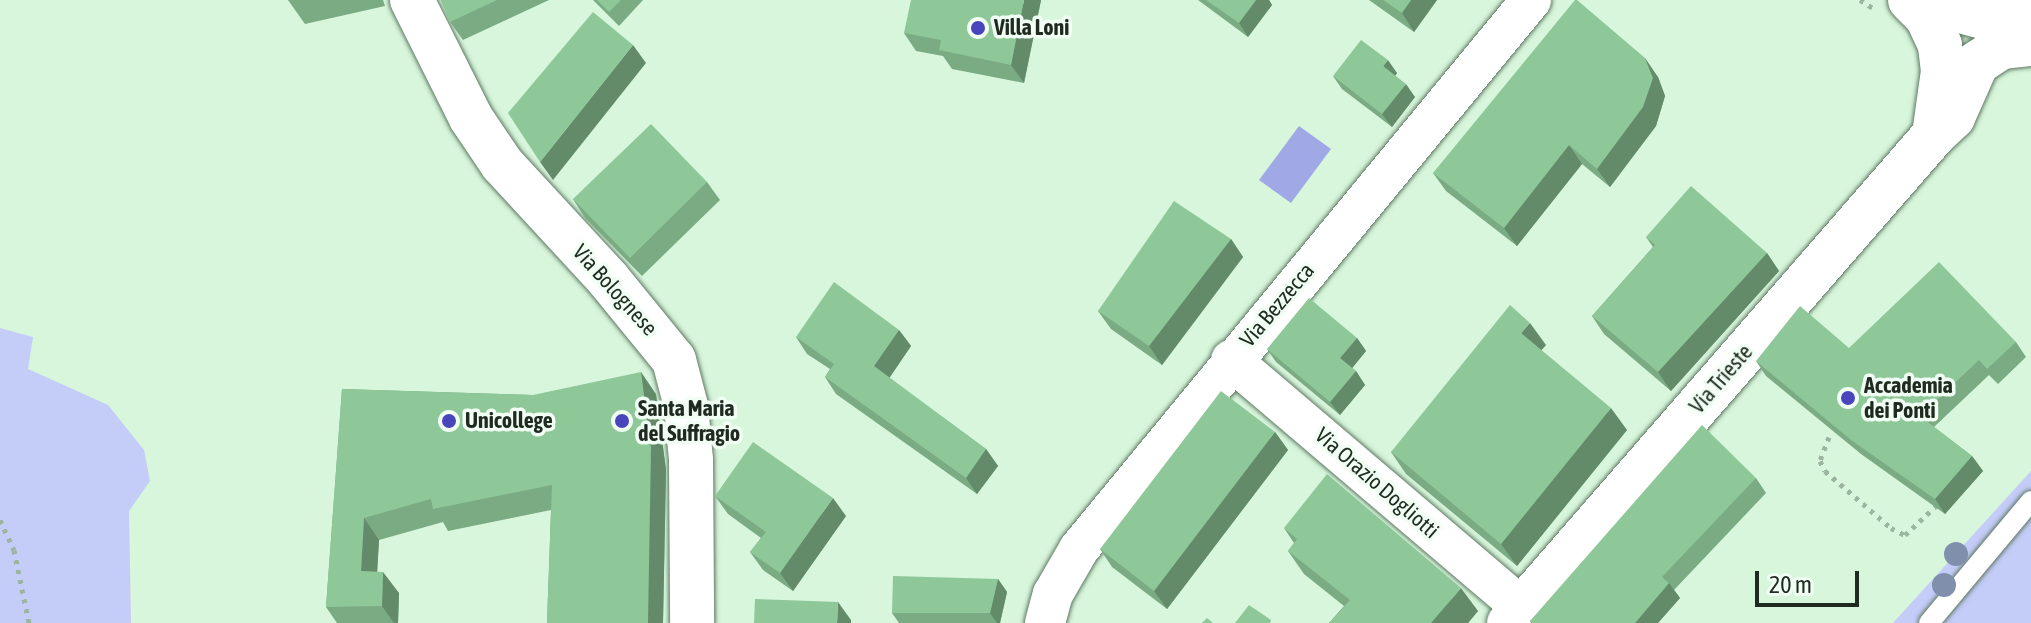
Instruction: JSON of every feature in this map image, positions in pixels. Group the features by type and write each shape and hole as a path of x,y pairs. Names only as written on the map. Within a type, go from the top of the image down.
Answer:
{"main road":[{"name":"Via Bolognese","path":"412,0 449,77 502,164 659,337 674,360 686,406 691,460 692,623"},
{"path":"1934,135 1943,71 1922,11 2031,16"},
{"name":"Via Trieste","path":"1516,615 1959,109 1977,63 2002,47 2031,44"}],"street":[{"name":"Via Bezzecca","path":"1045,623 1053,594 1079,549 1231,360 1531,0"},
{"name":"Via Orazio Dogliotti","path":"1231,360 1516,615"}],"lane":[{"path":"1929,623 2031,501"}],"path":[{"path":"1829,437 1820,461 1825,471 1891,528 1905,535 1919,527 1946,494"},
{"path":"0,520 14,550 29,623"}],"shaded area":[{"path":"1299,126 1331,149 1291,203 1259,180"},
{"path":"0,328 33,337 28,369 108,405 144,450 150,481 129,511 131,623 0,623"},
{"path":"2031,471 2031,623 1893,623"}],"building":[{"path":"441,0 497,0 450,22"},
{"path":"597,0 621,0 609,12"},
{"name":"Villa Loni","path":"911,0 1024,0 1011,65 939,50 941,40 904,33"},
{"path":"1206,0 1256,0 1239,23"},
{"path":"1383,0 1411,0 1402,13"},
{"path":"1575,0 1645,58 1653,78 1643,107 1597,169 1569,145 1504,228 1433,173"},
{"path":"593,12 633,45 540,162 508,113"},
{"path":"1361,40 1388,60 1383,66 1406,84 1382,114 1333,76"},
{"path":"651,124 707,182 630,258 573,199"},
{"path":"1691,186 1767,253 1658,372 1592,316 1655,245 1646,237"},
{"path":"1174,201 1231,239 1149,346 1098,311"},
{"path":"1939,262 2016,342 1987,369 1979,360 1920,416 1972,456 1935,499 1851,440 1756,361 1800,306 1849,348"},
{"path":"834,282 899,330 874,366 986,449 966,478 825,377 834,364 796,337"},
{"path":"1309,298 1357,338 1340,358 1356,371 1330,402 1267,349"},
{"path":"1510,305 1530,323 1521,333 1611,408 1501,544 1391,452"},
{"path":"641,372 651,448 648,623 547,623 552,485 433,509 431,499 364,518 361,571 383,572 382,606 326,607 342,389 533,395"},
{"path":"1221,391 1275,432 1154,591 1100,549"},
{"path":"1702,425 1756,478 1662,577 1669,583 1635,623 1532,623 1530,621"},
{"path":"753,442 833,498 780,573 750,552 766,532 715,496"},
{"path":"1327,474 1461,588 1431,623 1329,623 1350,600 1288,551 1297,539 1284,528"},
{"path":"893,576 998,579 990,613 892,613"},
{"path":"755,599 838,602 837,623 754,623"},
{"path":"1249,605 1271,620 1270,623 1235,623"}],"place":[{"name":"Villa Loni","path":"978,28"},
{"name":"Accademia dei Ponti","path":"1848,398"},
{"name":"Unicollege","path":"449,421"},
{"name":"Santa Maria del Suffragio","path":"622,421"}]}
